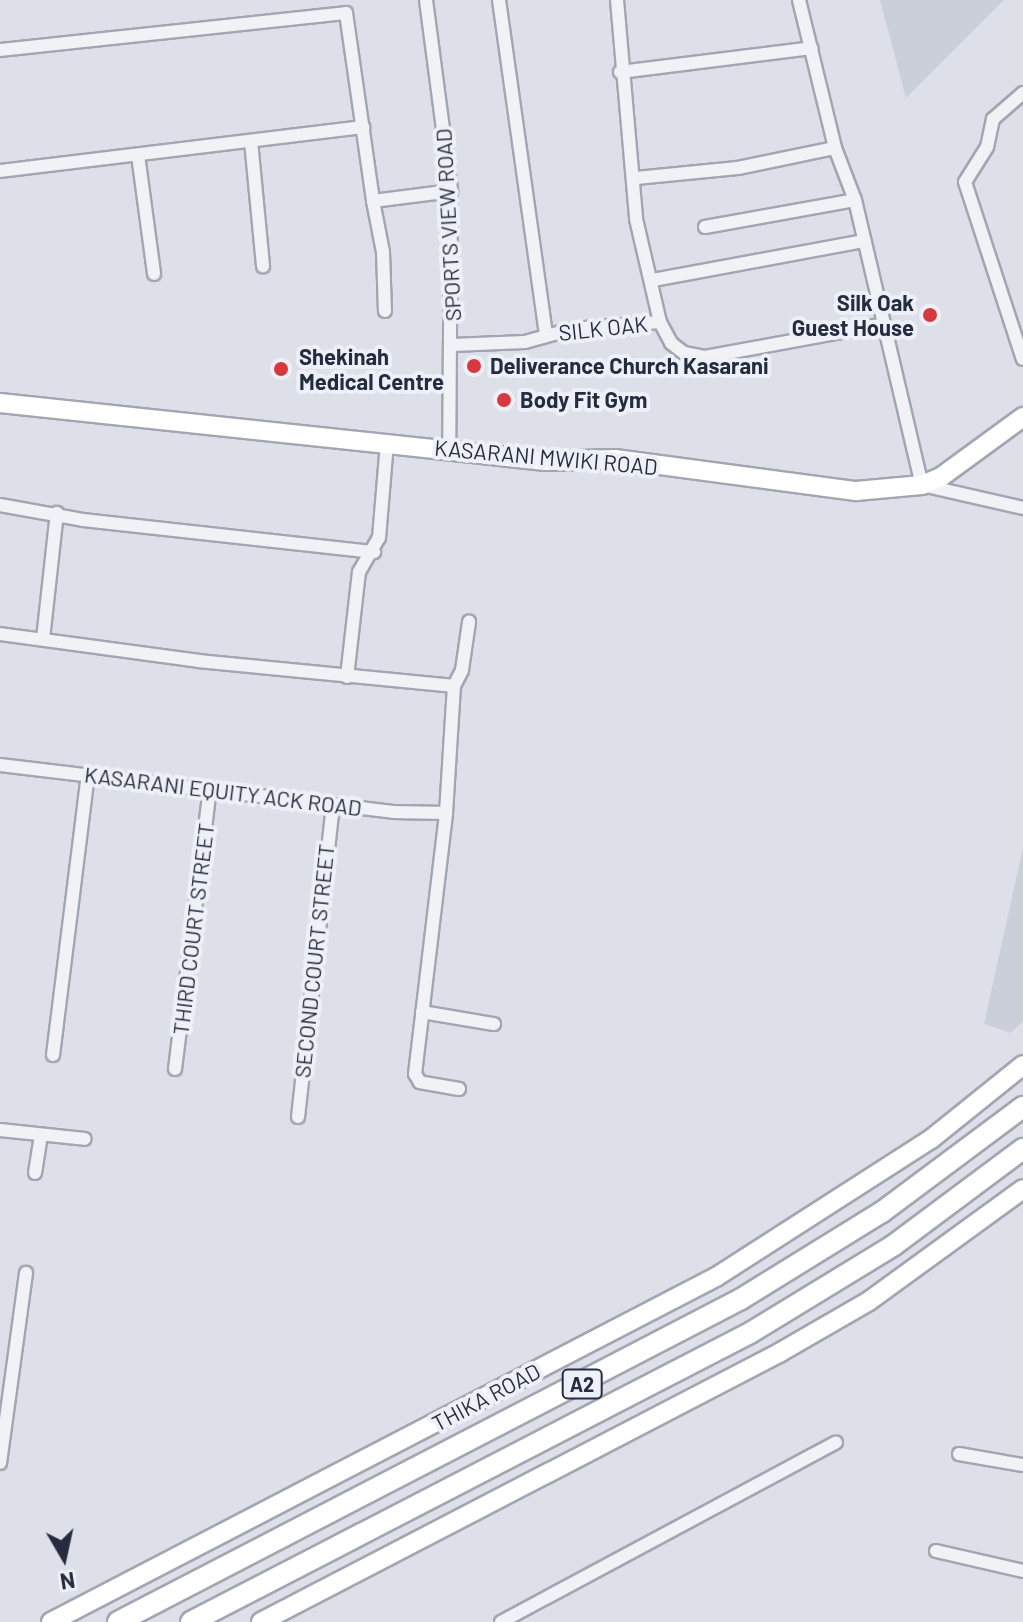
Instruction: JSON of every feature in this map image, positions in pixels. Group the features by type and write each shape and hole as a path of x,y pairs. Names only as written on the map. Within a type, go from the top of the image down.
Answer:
{"highway":[{"name":"THIKA ROAD","path":"118,1622 741,1299 882,1212 1023,1107"},
{"name":"A2","path":"191,1622 750,1333 894,1245 1023,1149"}],"main road":[{"name":"KASARANI MWIKI ROAD","path":"0,403 546,461 615,459 818,490 922,485 958,469 1023,417"},
{"name":"THIKA ROAD","path":"51,1622 729,1270 931,1139 1023,1065"},
{"path":"261,1622 779,1353 869,1301 1023,1189"}],"street":[{"name":"SPORTS VIEW ROAD","path":"426,0 451,191 449,451"},
{"path":"499,0 546,333"},
{"path":"617,0 620,72 636,178 636,219 645,268 653,280 660,322"},
{"path":"799,0 835,148 855,200 880,325 922,485 1023,508"},
{"path":"0,50 346,13 383,252 385,311"},
{"path":"620,72 812,48"},
{"path":"1023,93 993,119 987,147 965,182 1023,359"},
{"path":"0,171 363,127"},
{"path":"251,141 263,266"},
{"path":"636,178 738,168 835,148"},
{"path":"138,155 154,274"},
{"path":"373,201 451,191"},
{"path":"705,227 855,200"},
{"path":"653,280 864,241"},
{"name":"SILK OAK","path":"452,345 525,342 546,333 660,322 678,348 705,357 880,325"},
{"path":"347,677 359,572 374,552 387,443"},
{"path":"0,505 374,552"},
{"path":"43,639 57,513"},
{"path":"459,1089 416,1078 446,813 454,686 462,670 469,622"},
{"path":"0,634 347,677 454,686"},
{"name":"KASARANI EQUITY ACK ROAD","path":"0,765 333,805 446,813"},
{"path":"53,1055 88,774"},
{"name":"THIRD COURT STREET","path":"175,1069 210,789"},
{"name":"SECOND COURT STREET","path":"298,1117 333,805"},
{"path":"422,1012 494,1024"},
{"path":"0,1130 85,1139"},
{"path":"35,1173 41,1135"},
{"path":"0,1463 26,1273"},
{"path":"501,1622 836,1442"},
{"path":"959,1454 1023,1465"},
{"path":"936,1551 1023,1571"}],"shaded area":[{"path":"880,0 1004,0 906,98"},
{"path":"1023,847 1023,1021 1011,1033 984,1024"}],"place":[{"name":"Silk Oak Guest House","path":"930,315"},
{"name":"Deliverance Church Kasarani","path":"474,366"},
{"name":"Shekinah Medical Centre","path":"281,369"},
{"name":"Body Fit Gym","path":"504,400"}]}
